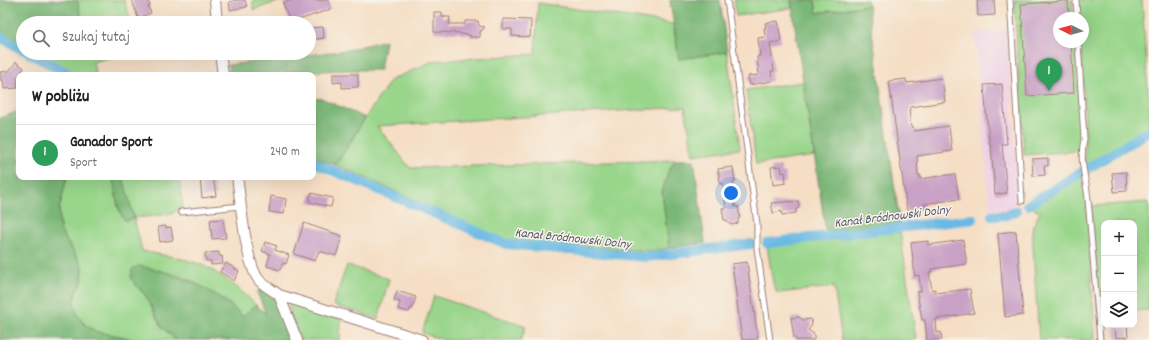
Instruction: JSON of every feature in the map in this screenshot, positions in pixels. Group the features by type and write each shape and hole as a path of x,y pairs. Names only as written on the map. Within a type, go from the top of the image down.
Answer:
{"street":[{"path":"214,0 216,16"},
{"path":"221,60 223,72"},
{"path":"237,180 245,234 252,266 259,280 279,295 422,340"},
{"path":"279,295 297,340"}],"lane":[{"path":"727,0 757,224 757,248 770,340"},
{"path":"1010,0 1022,201"},
{"path":"1076,0 1077,12"},
{"path":"1078,48 1084,139 1081,151 1082,165 1087,191 1100,340"},
{"path":"181,212 241,206"}],"shaded area":[{"path":"1008,30 1018,202 1013,208 990,211 975,33"}],"green space":[{"path":"0,0 77,0 81,16 16,16 16,42 0,33"},
{"path":"77,0 124,0 129,16 81,16"},
{"path":"253,0 283,0 253,10"},
{"path":"670,0 720,0 727,52 679,59"},
{"path":"734,0 791,0 792,8 736,16"},
{"path":"791,0 815,0 817,13 868,5 900,224 826,233"},
{"path":"815,0 867,0 868,5 816,13"},
{"path":"1014,0 1072,0 1073,12 1053,12 1053,48 1075,48 1081,139 1079,151 1024,155"},
{"path":"1078,0 1142,0 1149,106 1149,127 1085,165 1085,122 1081,48 1089,48 1089,12 1079,12"},
{"path":"538,3 673,24 679,59 727,52 740,149 693,155 685,107 377,126 410,168 676,160 669,170 662,191 669,248 650,251 507,241 336,165 391,80 433,61 535,54"},
{"path":"0,33 16,42 16,50 0,41"},
{"path":"385,40 380,70 229,72 228,65 268,60 316,60 316,54 348,50"},
{"path":"35,60 100,60 93,62 95,72 57,72"},
{"path":"803,82 814,156 756,164 746,90"},
{"path":"316,98 323,99 365,118 336,165 316,158"},
{"path":"16,112 16,180 66,180 59,209 60,230 83,267 82,282 76,292 74,302 77,314 84,324 97,332 133,340 0,340 0,118"},
{"path":"676,160 694,160 705,243 669,248 662,191 669,170"},
{"path":"1082,176 1086,194 1095,340 1039,340 1032,232 1033,226 1040,212 1035,210 1032,206"},
{"path":"66,180 113,180 118,207 125,221 133,218 124,180 179,180 183,210 177,210 172,214 134,218 142,251 202,265 229,281 256,305 243,316 226,301 190,280 148,268 135,284 146,296 161,326 176,340 133,340 97,332 84,324 77,314 74,302 76,292 82,282 83,267 60,230 59,209"},
{"path":"113,180 124,180 134,218 125,221 118,206"},
{"path":"1149,202 1149,310 1137,311 1137,220 1101,220 1101,312 1099,312 1091,206"},
{"path":"900,231 916,340 842,340 834,287 777,293 773,283 767,246"},
{"path":"347,265 389,279 378,319 333,305"},
{"path":"139,266 168,273 195,283 219,297 243,316 256,305 266,314 257,292 261,288 276,295 294,340 176,340 161,326 146,296 131,279 132,269"},
{"path":"434,296 526,326 521,340 444,340 422,333"},
{"path":"291,303 341,319 340,340 300,340 289,310 289,305"}],"building":[{"path":"132,0 148,0 150,6 148,6 151,13 143,16 137,16"},
{"path":"245,0 247,7 230,10 229,2"},
{"path":"292,0 328,0 331,9 310,16 288,16 283,3"},
{"path":"994,0 995,15 978,16 977,1"},
{"path":"1068,1 1069,12 1053,12 1053,48 1071,48 1074,93 1027,96 1021,4"},
{"path":"434,12 442,12 442,17 450,17 449,24 465,24 465,21 478,21 479,26 485,27 480,32 480,37 470,37 470,35 460,33 434,32"},
{"path":"503,19 531,20 530,37 512,36 512,29 503,29"},
{"path":"778,21 781,41 770,43 774,71 771,71 772,81 750,85 748,76 759,75 757,57 760,56 758,38 765,37 765,23"},
{"path":"323,27 324,38 316,39 316,28"},
{"path":"16,62 24,68 21,72 16,72 16,88 4,89 3,80 0,80 0,72 9,71"},
{"path":"333,74 358,74 358,87 342,88 342,82 333,83"},
{"path":"942,78 945,102 910,107 911,127 913,127 914,131 949,126 952,151 917,156 918,175 920,175 920,179 955,174 959,199 924,204 924,208 907,211 889,81 906,79 907,83"},
{"path":"1002,84 1007,144 1002,144 1007,193 995,194 984,85"},
{"path":"1048,158 1048,166 1044,166 1045,175 1033,176 1032,159"},
{"path":"781,166 782,173 785,172 786,183 773,185 771,167"},
{"path":"733,167 735,182 733,182 735,207 738,206 740,218 738,218 738,223 732,225 728,223 727,220 724,220 722,208 726,208 723,184 720,184 718,169"},
{"path":"1126,172 1127,191 1114,192 1112,173"},
{"path":"200,180 213,180 216,196 202,198"},
{"path":"311,193 333,198 331,207 309,202"},
{"path":"271,196 286,199 284,214 269,212"},
{"path":"798,201 799,208 796,209 796,213 782,215 781,211 773,213 771,203"},
{"path":"223,219 226,238 212,239 210,220"},
{"path":"304,223 342,236 336,256 319,251 315,261 294,254"},
{"path":"166,226 166,228 171,227 173,240 160,242 158,227"},
{"path":"1016,231 1023,315 1005,317 998,233"},
{"path":"963,240 967,264 932,269 932,272 929,272 932,290 935,289 935,293 970,289 974,313 936,319 937,333 941,332 942,340 927,340 925,320 922,320 917,292 921,291 919,275 915,276 911,243 928,241 928,245"},
{"path":"265,242 277,246 275,250 289,255 286,264 283,263 280,270 267,266 270,254 262,251"},
{"path":"219,252 219,256 222,256 223,264 211,265 211,261 206,261 205,253"},
{"path":"747,262 758,339 742,340 732,264"},
{"path":"226,263 239,271 234,281 220,272"},
{"path":"397,291 416,297 412,309 410,309 409,312 398,309 400,302 394,300"},
{"path":"799,317 803,320 811,319 812,325 808,330 814,334 814,340 796,340 795,337 794,338 791,318"},
{"path":"1115,328 1127,328 1128,337 1116,338"}],"waterway":[{"name":"Kanał Bródnowski Dolny","path":"0,37 16,46"},
{"name":"Kanał Bródnowski Dolny","path":"42,60 65,72"},
{"name":"Kanał Bródnowski Dolny","path":"1028,205 1149,131"},
{"name":"Kanał Bródnowski Dolny","path":"316,163 506,244 646,257 751,244"},
{"name":"Kanał Bródnowski Dolny","path":"992,216 1007,215 1016,211"},
{"name":"Kanał Bródnowski Dolny","path":"767,243 973,219"}],"place":[{"name":"Ganador Sport","path":"1049,91"}]}
